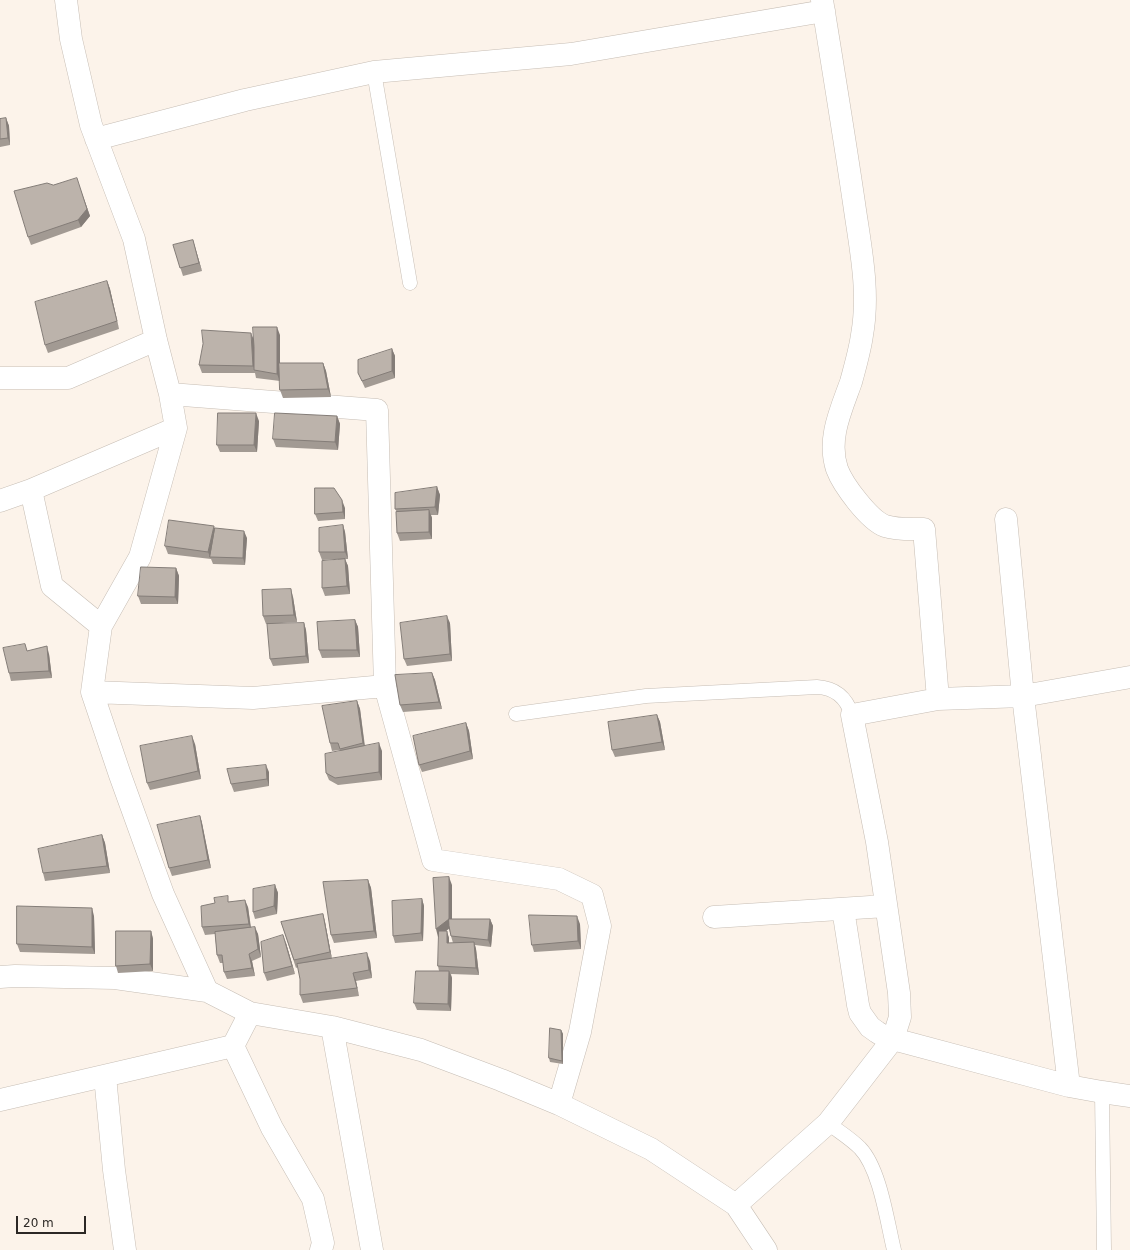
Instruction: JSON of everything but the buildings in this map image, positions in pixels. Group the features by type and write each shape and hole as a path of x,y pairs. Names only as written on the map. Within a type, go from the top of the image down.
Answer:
{"street":[{"path":"66,0 73,46 91,125 134,239 156,340 170,394 176,428 140,557 101,626 92,692 163,894 207,991"},
{"path":"96,139 245,100 374,72 571,54 823,6 866,283 862,334 852,379 836,426 833,451 837,468 843,482 875,520 884,525 895,528 924,529 938,699"},
{"path":"0,378 68,378 156,340"},
{"path":"170,394 377,410 385,686 433,860 559,879 592,894 600,926 580,1032 559,1104"},
{"path":"0,501 31,490 176,428"},
{"path":"31,490 52,586 101,626"},
{"path":"1006,519 1023,696 1069,1086"},
{"path":"736,1205 828,1123 893,1039 900,1017 899,993 877,842 852,715 938,699 1023,696 1130,677"},
{"path":"92,692 253,698 385,686"},
{"path":"714,918 886,906"},
{"path":"843,908 860,1013 877,1032 893,1039 1069,1086 1130,1096"},
{"path":"0,977 115,978 207,991 250,1013 332,1027 421,1050 502,1080 559,1104 651,1149 736,1205 766,1250"},
{"path":"0,1100 233,1046 250,1013"},
{"path":"332,1027 372,1250"},
{"path":"233,1046 272,1128 313,1199 323,1243 321,1250"},
{"path":"105,1076 114,1170 125,1250"}],"lane":[{"path":"374,72 410,283"},
{"path":"516,714 646,696 825,687 840,695 850,707 852,715"},
{"path":"1102,1092 1104,1250"},
{"path":"828,1123 860,1148 870,1164 879,1188 894,1250"}]}
